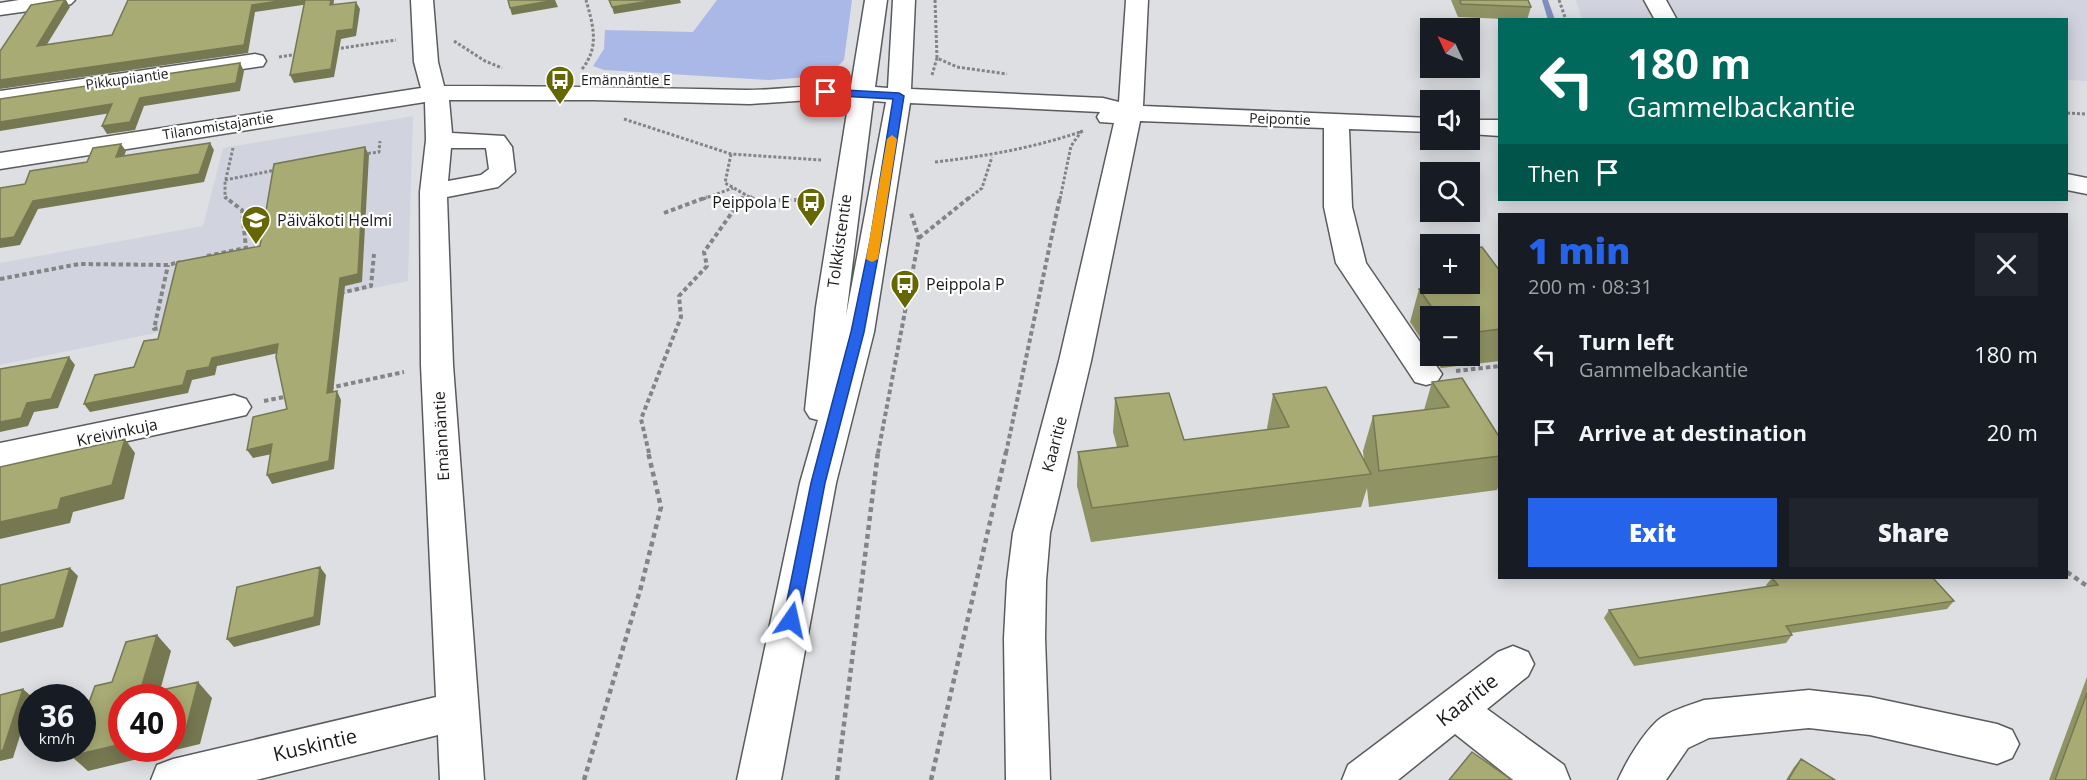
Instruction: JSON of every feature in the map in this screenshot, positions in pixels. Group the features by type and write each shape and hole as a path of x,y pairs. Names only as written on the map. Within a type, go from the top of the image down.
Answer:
{"street":[{"path":"0,9 64,0"},
{"name":"Emännäntie","path":"422,0 426,63 439,109 439,140 433,192 437,365 462,780"},
{"name":"Tolkkistentie","path":"818,483 827,333 844,202 862,103 876,0"},
{"name":"Tolkkistentie","path":"759,780 818,483 858,332 875,241 898,104 904,0"},
{"name":"Kaaritie","path":"1028,780 1024,643 1029,552 1041,490 1075,358 1124,131 1130,113 1137,0"},
{"path":"1655,0 1665,18"},
{"name":"Pikkupiiantie","path":"0,98 255,61"},
{"name":"Tilanomistajantie","path":"0,161 436,93 593,93 898,104"},
{"name":"Peipontie","path":"898,104 927,96 1103,105 1130,113"},
{"name":"Peipontie","path":"898,104 1085,118 1130,113 1420,125"},
{"path":"1336,121 1338,207 1351,263 1426,374"},
{"path":"1480,127 1498,128"},
{"path":"433,192 489,181 502,172 499,147 495,141 439,140"},
{"path":"2068,182 2087,186"},
{"name":"Kreivinkuja","path":"0,456 234,407"},
{"name":"Kaaritie","path":"1364,780 1513,664"},
{"path":"1455,709 1548,780"},
{"path":"1640,780 1673,734 1704,718 1809,709 1870,716 1997,744"},
{"name":"Kuskintie","path":"173,780 244,771 457,711"}],"path":[{"path":"578,73 588,63 595,49 595,32 586,0"},
{"path":"927,96 937,58 935,0"},
{"path":"1559,0 1565,18"},
{"path":"333,49 423,36"},
{"path":"255,61 300,54"},
{"path":"937,58 957,67 1015,75"},
{"path":"2068,113 2087,114"},
{"path":"931,780 1011,431 1071,146 1083,131 1085,118"},
{"path":"201,257 246,248 242,210 225,197 225,180 235,138"},
{"path":"357,156 379,152 380,141"},
{"path":"731,154 725,183 755,200 819,200 816,210"},
{"path":"919,238 982,188 992,156"},
{"path":"225,180 280,170"},
{"path":"664,213 734,188"},
{"path":"584,780 641,587 661,507 641,419 681,317 679,296 707,266 704,252 745,194"},
{"path":"837,780 880,435 919,238 908,206"},
{"path":"336,293 371,286 374,254"},
{"path":"0,279 79,264 168,265 190,260"},
{"path":"168,265 154,329 174,326"},
{"path":"324,388 437,365"},
{"path":"1426,374 1498,366"},
{"path":"234,407 290,395"},
{"path":"2068,573 2087,586"}],"shaded area":[{"path":"717,0 852,0 844,60 833,71 808,77 769,80 604,70 593,66 604,49 605,30 693,32"},
{"path":"1576,0 2087,0 2087,81 2068,80 2068,18 1581,18"},
{"name":"Päiväkoti Helmi","path":"413,116 408,281 0,365 0,263 203,226 223,148"}],"building":[{"path":"65,0 37,46 112,35 128,0 285,0 252,5 244,45 0,80 0,51 31,5"},
{"path":"305,0 331,0 330,5 356,2 353,29 337,31 331,69 290,75"},
{"path":"508,0 555,0 510,8"},
{"path":"609,0 656,0 612,7"},
{"path":"1460,0 1528,0 1531,7 1461,4"},
{"path":"240,63 236,83 140,98 130,122 102,126 112,104 0,122 0,99"},
{"path":"210,143 199,174 33,201 14,237 0,239 0,188 25,184 30,171 87,162 93,148 121,144 116,157"},
{"path":"365,147 358,274 340,278 327,393 337,391 329,461 267,475 272,444 247,450 253,417 287,409 276,357 278,344 212,358 209,367 187,371 183,385 84,404 95,375 134,367 144,341 158,339 177,262 260,246 274,164"},
{"path":"1480,247 1482,247 1498,268 1498,329 1480,332 1480,306 1431,306 1423,294 1480,294"},
{"path":"69,357 51,399 27,403 21,418 0,422 0,369"},
{"path":"1462,378 1498,435 1498,456 1379,471 1373,416 1449,407 1432,382"},
{"path":"1326,387 1371,474 1092,508 1078,452 1128,446 1115,398 1169,393 1184,440 1289,427 1273,394"},
{"path":"125,439 112,485 61,498 58,509 0,522 0,467"},
{"path":"320,567 314,617 227,639 237,587"},
{"path":"70,568 55,619 0,633 0,585"},
{"path":"1773,579 1934,579 1954,601 1786,626 1792,635 1639,658 1609,610 1778,585"},
{"path":"157,635 142,684 108,684 108,747 96,750 96,686 112,682 126,642"},
{"path":"198,682 186,729 186,685"},
{"path":"18,690 18,704 3,750 0,751 0,695"},
{"path":"2087,693 2087,780 2055,780"},
{"path":"1472,752 1512,780 1449,780"},
{"path":"1801,759 1835,780 1788,780"}],"waterway":[{"path":"1545,0 1551,18"}],"slow traffic":[{"path":"872,259 892,139"}],"place":[{"name":"Emännäntie E","path":"560,106"},
{"name":"Peippola E","path":"811,228"},
{"name":"Päiväkoti Helmi","path":"256,246"},
{"name":"Peippola P","path":"905,310"}],"route":[{"path":"791,620 818,483 858,332 899,96 826,92"}]}
